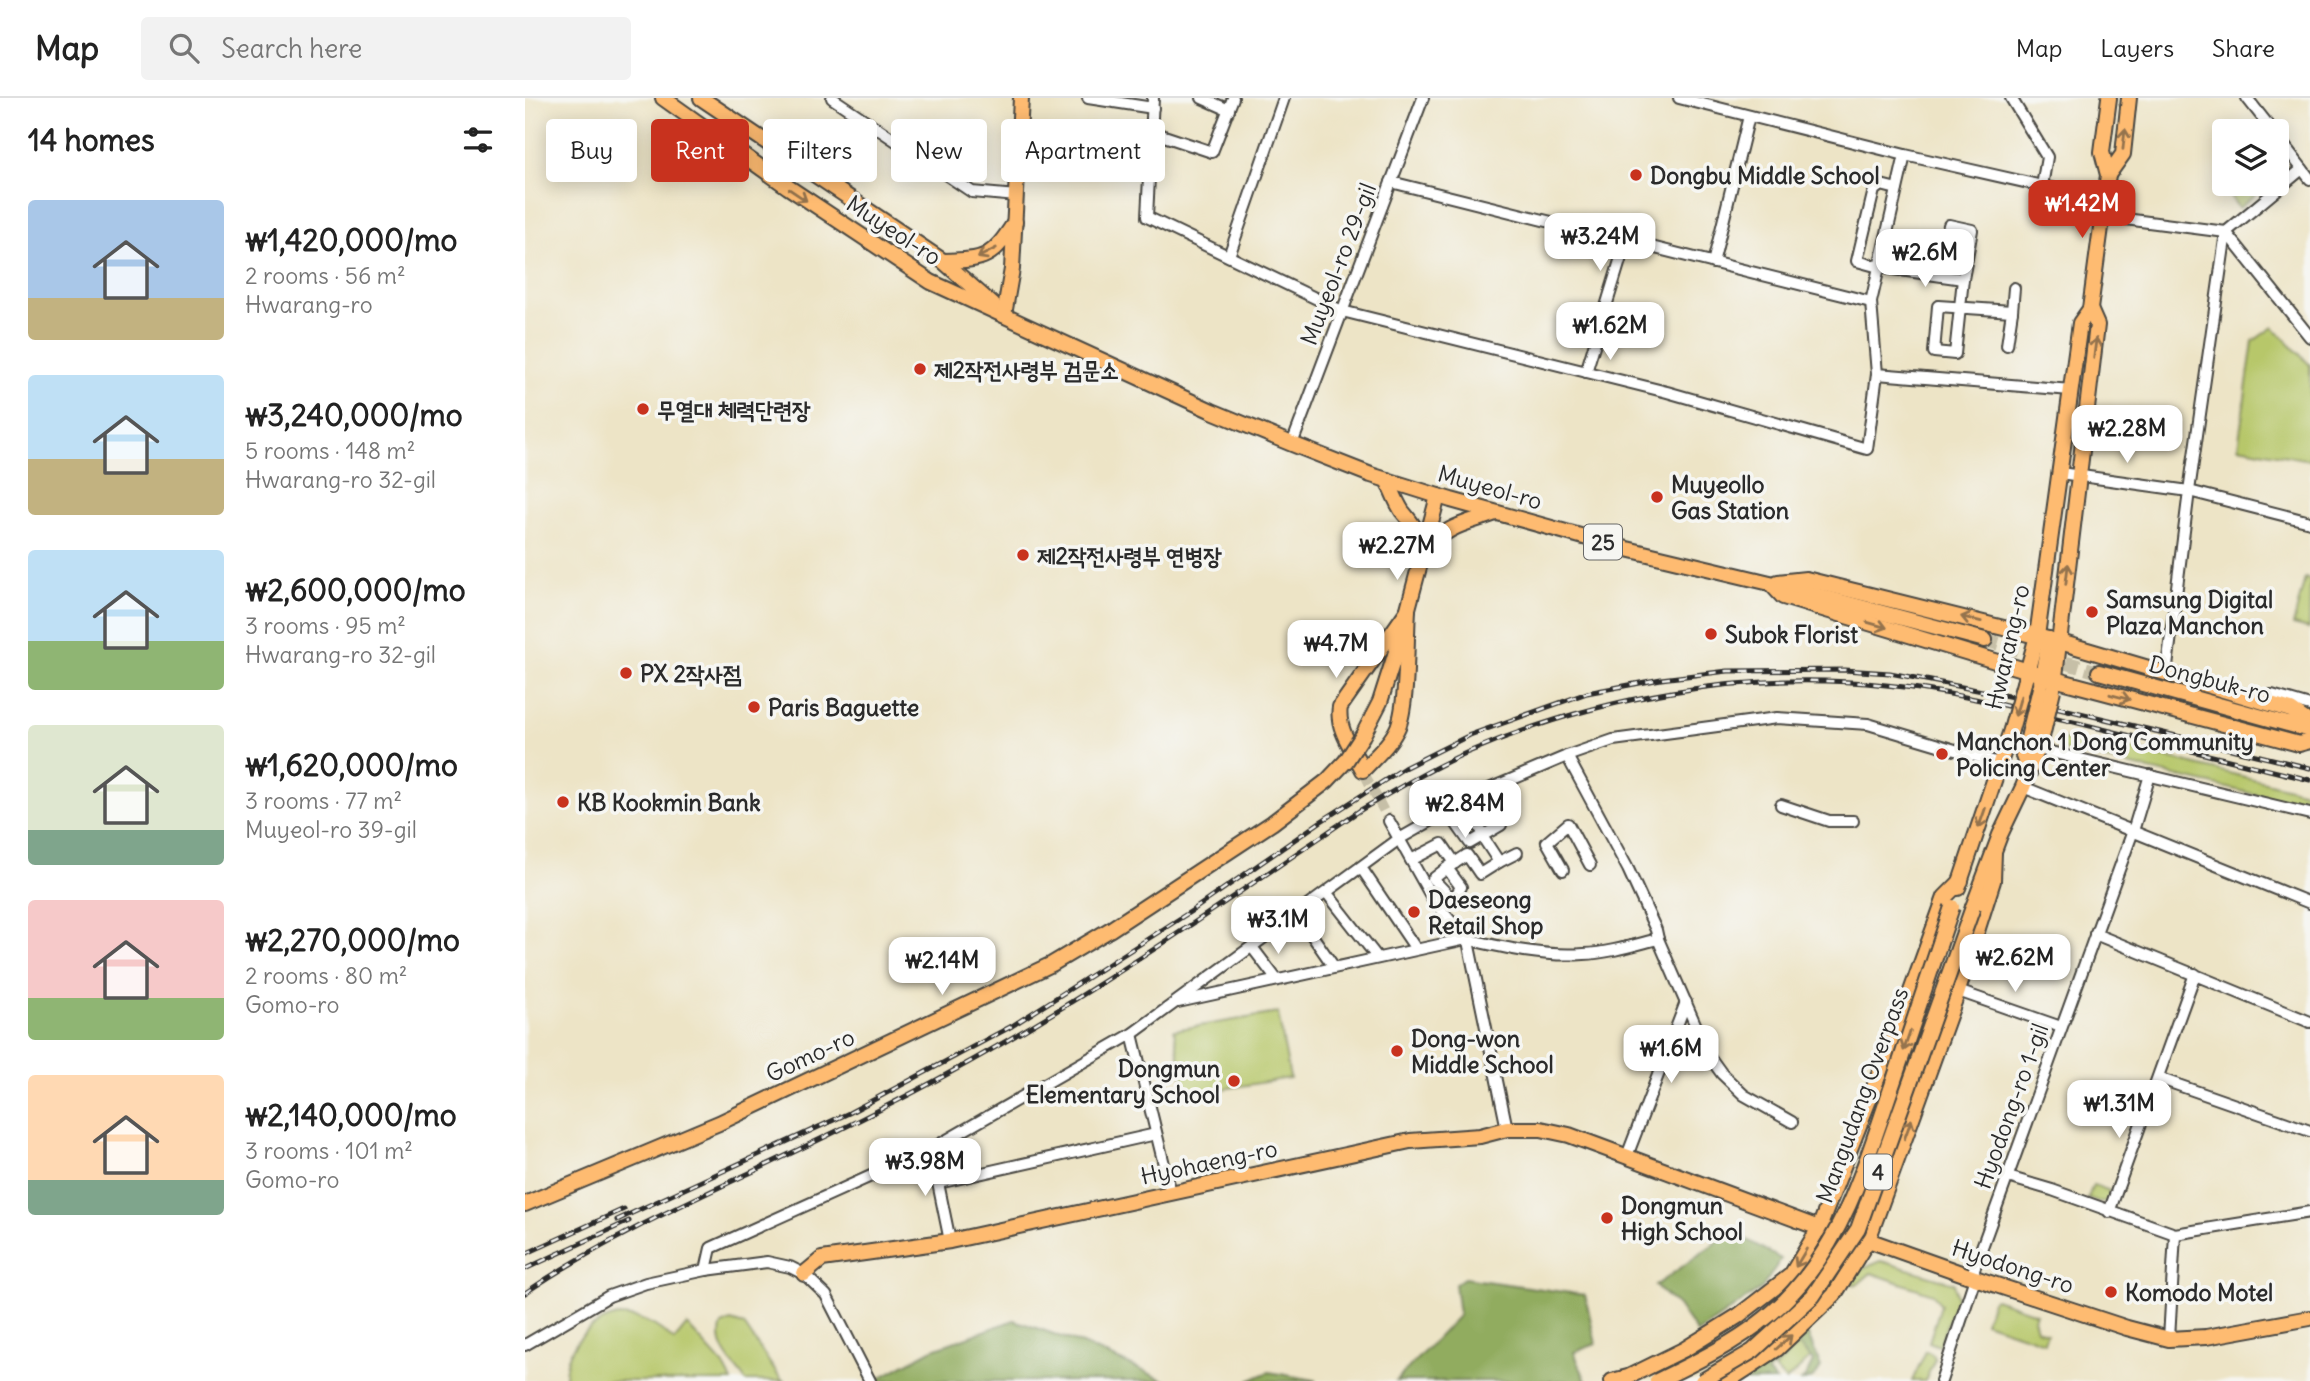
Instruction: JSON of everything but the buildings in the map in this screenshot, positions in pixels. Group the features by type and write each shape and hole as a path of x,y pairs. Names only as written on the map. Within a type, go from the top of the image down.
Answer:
{"main road":[{"name":"Muyeol-ro","path":"663,98 788,187 931,282 1212,411 1292,444 1387,480 1496,513 1985,640"},
{"name":"Muyeol-ro","path":"701,98 943,261 1004,316"},
{"path":"1004,316 1012,269 1021,98"},
{"name":"Hwarang-ro","path":"1952,907 2011,730 2040,680 2048,639 2060,473 2080,323 2090,309 2108,175 2102,152 2109,98"},
{"name":"Hwarang-ro","path":"2108,175 2123,155 2129,98"},
{"path":"943,261 967,261 991,253 1003,241 1015,221"},
{"name":"Hwarang-ro","path":"2026,780 2024,756 2036,740 2040,680 2079,475 2097,325 2090,309"},
{"path":"1387,480 1401,509 1412,521 1420,538 1420,562"},
{"path":"1408,610 1340,707 1338,717 1342,728 1364,772 1398,726 1408,610 1438,496"},
{"path":"1420,562 1434,540 1445,531 1496,513"},
{"path":"1770,583 1806,579 2048,639 2291,710 2310,723"},
{"path":"1770,583 1783,597 2040,680 2299,744 2310,741"},
{"name":"Gomo-ro","path":"525,1204 719,1123 1052,964 1111,929 1272,822 1327,781 1346,761 1363,735 1380,702 1408,610"},
{"name":"Dongbuk-ro","path":"2099,672 2310,730"},
{"name":"4","path":"1994,852 2026,780"},
{"path":"1728,1381 1777,1349 1834,1295 1868,1240 1958,990 1993,881 1994,852"},
{"name":"Mangudang Overpass","path":"1702,1381 1753,1351 1814,1296 1858,1228 1994,852"},
{"path":"1612,1381 1627,1377 1685,1349 1738,1317 1791,1275 1819,1228 1905,1008 1945,897 1961,881"},
{"name":"Mangudang Overpass","path":"1657,1381 1695,1363 1748,1331 1793,1293 1824,1252 1846,1212 1867,1161 1952,907"},
{"name":"Hyohaeng-ro","path":"804,1274 822,1259 950,1241 1410,1141 1480,1136 1507,1129 1541,1129 1569,1135 1819,1228 1868,1240"},
{"name":"Hyodong-ro","path":"1868,1240 2127,1328 2169,1339 2206,1337 2310,1318"}],"street":[{"path":"832,98 972,192 1017,196"},
{"path":"1088,98 1153,103"},
{"path":"1202,98 1229,110"},
{"path":"1165,137 1212,152 1233,98"},
{"path":"1229,256 1284,98"},
{"name":"Muyeol-ro 29-gil","path":"1292,444 1423,98"},
{"path":"1679,98 1905,155 2104,200"},
{"path":"2011,98 2047,157 2042,186"},
{"path":"2247,98 2264,119"},
{"path":"1713,263 1749,116"},
{"path":"2289,152 2310,179"},
{"path":"1149,182 1147,217 1342,311 1667,392 1867,449 1877,374 1871,302 1905,155"},
{"path":"2166,674 2226,232 2302,169"},
{"path":"1391,182 1871,302"},
{"path":"1897,189 1881,185 1874,190 1857,261 1879,267 1963,279"},
{"path":"2102,216 2226,232 2310,337"},
{"path":"1939,275 1949,225 1972,230 1963,279 1960,308 1955,354 1934,352 1938,306 1960,308 2012,311"},
{"path":"1586,372 1626,241"},
{"path":"2007,345 2014,288"},
{"path":"1877,374 2071,390"},
{"path":"2060,473 2189,491 2310,522"},
{"path":"2247,698 2272,695 2310,706"},
{"path":"706,1270 711,1248 931,1149 1132,1034 1399,839 1465,802 1567,755 1613,740 1777,718 1868,724 2001,764"},
{"path":"2036,740 2150,775 2310,814"},
{"path":"1567,755 1628,869 1709,1056 1731,1085 1792,1122"},
{"name":"Hyodong-ro 1-gil","path":"1941,1381 1975,1278 1975,1269 2133,831 2150,775"},
{"path":"2026,780 2133,831 2310,903"},
{"path":"1465,802 1499,862"},
{"path":"1781,805 1829,821 1853,821"},
{"path":"1448,812 1470,843 1501,825"},
{"path":"1389,821 1435,903 1466,939 1507,1129"},
{"path":"1563,870 1547,842 1568,824 1590,865"},
{"path":"1411,860 1442,844 1451,866 1467,855 1481,874 1517,852"},
{"path":"1364,872 1416,948"},
{"path":"1330,897 1377,957"},
{"path":"1300,918 1334,967"},
{"path":"2095,934 2310,1022"},
{"path":"1174,1003 1466,939 1508,949 1565,955 1587,954 1657,935"},
{"path":"1255,951 1277,980"},
{"path":"2109,1212 2195,974"},
{"path":"1958,990 2061,1027"},
{"path":"1626,1156 1686,1002"},
{"path":"1132,1034 1171,1193"},
{"path":"2158,1078 2310,1131"},
{"path":"938,1183 1156,1134"},
{"path":"931,1149 950,1241"},
{"path":"2008,1177 2175,1234 2310,1212"},
{"path":"2169,1339 2175,1234"},
{"path":"525,1345 609,1296 646,1283 706,1270 767,1262 790,1267 804,1274 826,1294 870,1381"}],"green space":[{"path":"2230,196 2254,196 2239,208"},
{"path":"2273,327 2310,365 2310,460 2238,447 2253,341"},
{"path":"2305,578 2310,580 2309,629 2293,625"},
{"path":"2061,739 2109,750 2111,744 2310,793 2310,807 2058,749"},
{"path":"1278,1013 1290,1078 1186,1095 1174,1030"},
{"path":"2093,1185 2110,1191 2107,1201 2102,1203 2088,1198"},
{"path":"1732,1231 1781,1259 1762,1288 1697,1333 1678,1306 1655,1286"},
{"path":"1881,1261 1954,1283 1957,1297 1939,1346 1929,1342 1941,1305 1933,1294 1871,1273 1857,1285 1849,1283 1862,1269"},
{"path":"1464,1278 1585,1295 1596,1344 1574,1352 1586,1381 1396,1381 1459,1315 1455,1284"},
{"path":"1995,1299 2036,1313 2034,1318 2037,1329 2047,1333 2044,1342 1985,1322"},
{"path":"618,1316 649,1322 674,1341 687,1325 724,1366 732,1381 565,1381 568,1358 579,1339 597,1324"},
{"path":"1014,1320 1082,1344 1166,1381 878,1379 931,1350"},
{"path":"731,1321 744,1325 784,1381 746,1381 727,1355 720,1340 722,1325"},
{"path":"1806,1330 1821,1367 1818,1373 1801,1381 1813,1361 1798,1345 1767,1372 1776,1381 1745,1381"},
{"path":"1798,1345 1810,1358 1786,1381 1774,1369"},
{"path":"1926,1351 1935,1359 1925,1381 1912,1381"},
{"path":"1269,1372 1314,1380 1316,1381 1248,1381"}],"tunnel":[{"path":"1985,640 2099,672"},
{"path":"1365,775 1389,821"}],"railway":[{"path":"617,1220 849,1113 1012,1026 1193,910 1404,768 1470,735 1587,693 1661,679 1728,671 1844,670 1890,673 2013,697 2310,768"},
{"path":"525,1293 580,1258 879,1110 1057,1011 1159,946 1359,811 1412,780 1466,753 1567,716 1619,702 1725,685 1779,681 1886,685 1935,691 2007,706 2310,780"},
{"path":"525,1254 624,1209"},
{"path":"525,1269 629,1221"}],"place":[{"name":"Dongbu Middle School","path":"1636,175"},
{"name":"제2작전사령부 검문소","path":"920,369"},
{"name":"무열대 체력단련장","path":"643,409"},
{"name":"Muyeollo Gas Station","path":"1657,497"},
{"name":"제2작전사령부 연병장","path":"1023,555"},
{"name":"Samsung Digital Plaza Manchon","path":"2092,612"},
{"name":"Subok Florist","path":"1711,634"},
{"name":"PX 2작사점","path":"626,673"},
{"name":"Paris Baguette","path":"754,707"},
{"name":"Manchon 1 Dong Community Policing Center","path":"1942,754"},
{"name":"KB Kookmin Bank","path":"563,802"},
{"name":"Daeseong Retail Shop","path":"1414,912"},
{"name":"Dong-won Middle School","path":"1397,1051"},
{"name":"Dongmun Elementary School","path":"1234,1081"},
{"name":"Dongmun High School","path":"1607,1218"},
{"name":"Komodo Motel","path":"2111,1292"}]}
